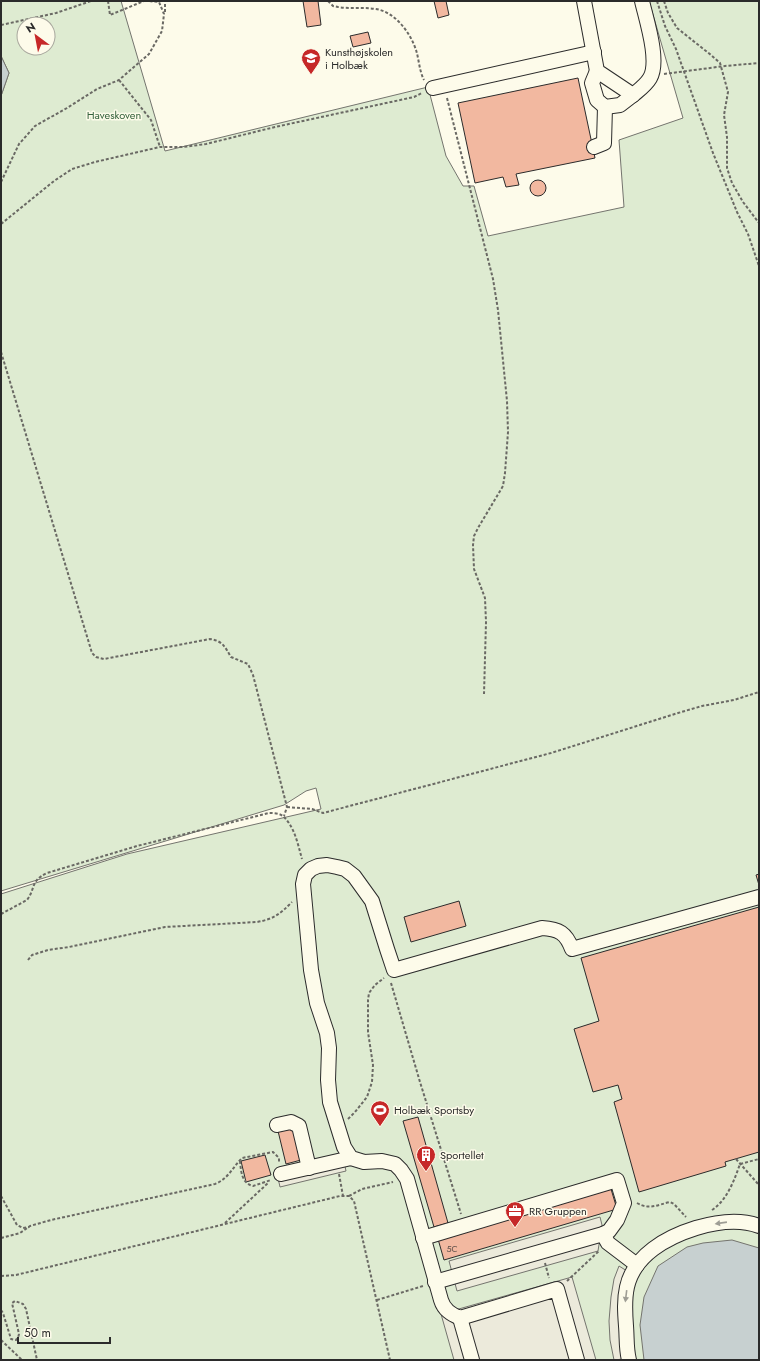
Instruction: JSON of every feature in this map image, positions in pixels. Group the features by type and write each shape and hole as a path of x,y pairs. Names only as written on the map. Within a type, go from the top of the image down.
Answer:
{"street":[{"path":"584,1 597,70 592,83 597,100 605,107 620,105 644,85 651,76 653,48 642,1"},
{"path":"434,88 594,52"},
{"path":"597,70 633,95"},
{"path":"594,147 604,143 605,107"},
{"path":"351,1158 344,1147 330,1102 328,1080 329,1048 327,1033 317,1003 311,970 303,884 305,875 311,868 327,865 345,869 354,876 372,901 394,970 542,928 554,928 568,938 572,949 759,897"},
{"path":"278,1124 292,1122 298,1126 309,1168"},
{"path":"281,1174 351,1158 364,1162 382,1161 395,1164 401,1170 406,1179 442,1305 446,1310 460,1318 472,1360"},
{"path":"423,1238 617,1180 624,1203 617,1220 606,1238"},
{"path":"629,1360 625,1306 626,1296 630,1278 637,1265 649,1252 674,1236 688,1230 710,1224 733,1221 745,1222 759,1226"},
{"path":"435,1282 542,1251 606,1238"},
{"path":"606,1238 637,1265"},
{"path":"460,1318 554,1290 577,1360"}],"path":[{"path":"1,25 56,13 91,1"},
{"path":"108,1 110,15 144,1"},
{"path":"148,1 159,2 164,14"},
{"path":"1,182 19,144 35,126 97,89 119,80 148,54 162,31 165,1"},
{"path":"328,1 333,6 375,9 387,13 401,25 410,37 416,49 422,75 428,86 434,88 460,145 493,279 498,310 507,401 508,432 503,486 478,528 474,536 473,545 474,569 486,598 484,694"},
{"path":"657,1 665,26 676,49 701,116 713,153 750,240 759,266"},
{"path":"664,1 668,13 677,28 718,61 721,66 728,92 724,114 727,137 727,168 732,183 740,197 759,223"},
{"path":"651,76 721,66 759,63"},
{"path":"119,80 151,120 160,147"},
{"path":"1,224 54,181 72,169 95,162 160,147 206,144 275,127 414,97 434,88"},
{"path":"1,352 92,653 96,657 104,659 197,640 210,639 220,641 227,649 231,658 234,660 248,664 252,670 287,806 284,816"},
{"path":"287,806 312,809 323,813 551,753 684,712 734,700 759,692"},
{"path":"1,914 27,900 37,878 47,873 136,846 269,813 277,813 284,816 293,830 302,859 311,868"},
{"path":"28,960 32,955 48,950 76,946 165,927 256,922 270,919 282,912 293,901 303,884"},
{"path":"336,1124 342,1123 355,1112 370,1090 373,1073 368,1032 369,993 381,980 394,970"},
{"path":"394,970 390,976 393,989 464,1226"},
{"path":"1,1196 17,1225 23,1228 51,1220 215,1184 228,1176 242,1158 273,1152 279,1158 281,1174 269,1182 224,1224"},
{"path":"736,1159 759,1185"},
{"path":"740,1164 759,1159"},
{"path":"240,1161 246,1183 253,1186 269,1182"},
{"path":"336,1162 343,1196"},
{"path":"706,1212 713,1210 726,1197 735,1179 740,1164"},
{"path":"1,1276 16,1275 224,1224 343,1196 349,1196 362,1188 406,1179"},
{"path":"349,1196 354,1201 390,1360"},
{"path":"624,1203 634,1202 651,1208 670,1202 674,1204 686,1217 692,1215"},
{"path":"1,1238 20,1233 30,1226"},
{"path":"542,1251 554,1290 572,1277 606,1238"},
{"path":"377,1300 435,1282"},
{"path":"1,1310 11,1339 16,1340 19,1334 12,1303 15,1300 23,1304 26,1308 37,1360"},
{"path":"1,1340 22,1360"}],"green space":[{"name":"Haveskoven","path":"1,1 121,1 165,151 428,87 446,156 463,186 474,186 488,236 624,207 619,140 683,118 649,1 759,1 759,1360 1,1360 1,894 127,854 321,809 316,788 306,791 284,805 1,891 1,96 9,73 1,56"}],"shaded area":[{"path":"1,56 9,73 1,96"},
{"path":"344,1162 346,1171 280,1187 278,1178"},
{"path":"600,1217 602,1225 598,1251 457,1291 449,1261"},
{"path":"732,1240 759,1248 759,1360 644,1360 640,1325 644,1297 658,1266 687,1247 703,1243"},
{"path":"619,1266 627,1271 623,1359 614,1360 610,1340 609,1321 614,1279"},
{"path":"572,1277 596,1360 454,1360 441,1314"}],"building":[{"path":"303,1 318,1 321,25 307,27"},
{"path":"434,1 446,1 449,15 438,18"},
{"path":"368,32 371,43 353,47 350,36"},
{"path":"578,78 595,158 516,174 519,185 506,187 503,177 475,183 458,103"},
{"path":"538,180 544,182 546,188 544,194 538,196 532,194 530,188 532,182"},
{"path":"759,874 759,885 756,875"},
{"path":"459,901 466,926 411,942 404,917"},
{"path":"759,907 759,1152 725,1162 726,1166 639,1192 614,1102 622,1099 618,1085 593,1092 574,1029 599,1021 581,958"},
{"name":"Sportellet","path":"418,1117 448,1223 434,1227 403,1121"},
{"path":"294,1128 301,1160 286,1164 278,1131"},
{"path":"265,1155 271,1175 246,1182 241,1161"},
{"path":"611,1189 617,1209 444,1260 438,1239"}],"place":[{"name":"Kunsthøjskolen i Holbæk","path":"311,75"},
{"name":"Holbæk Sportsby","path":"380,1127"},
{"name":"Sportellet","path":"426,1172"},
{"name":"RR Gruppen","path":"515,1228"}]}
